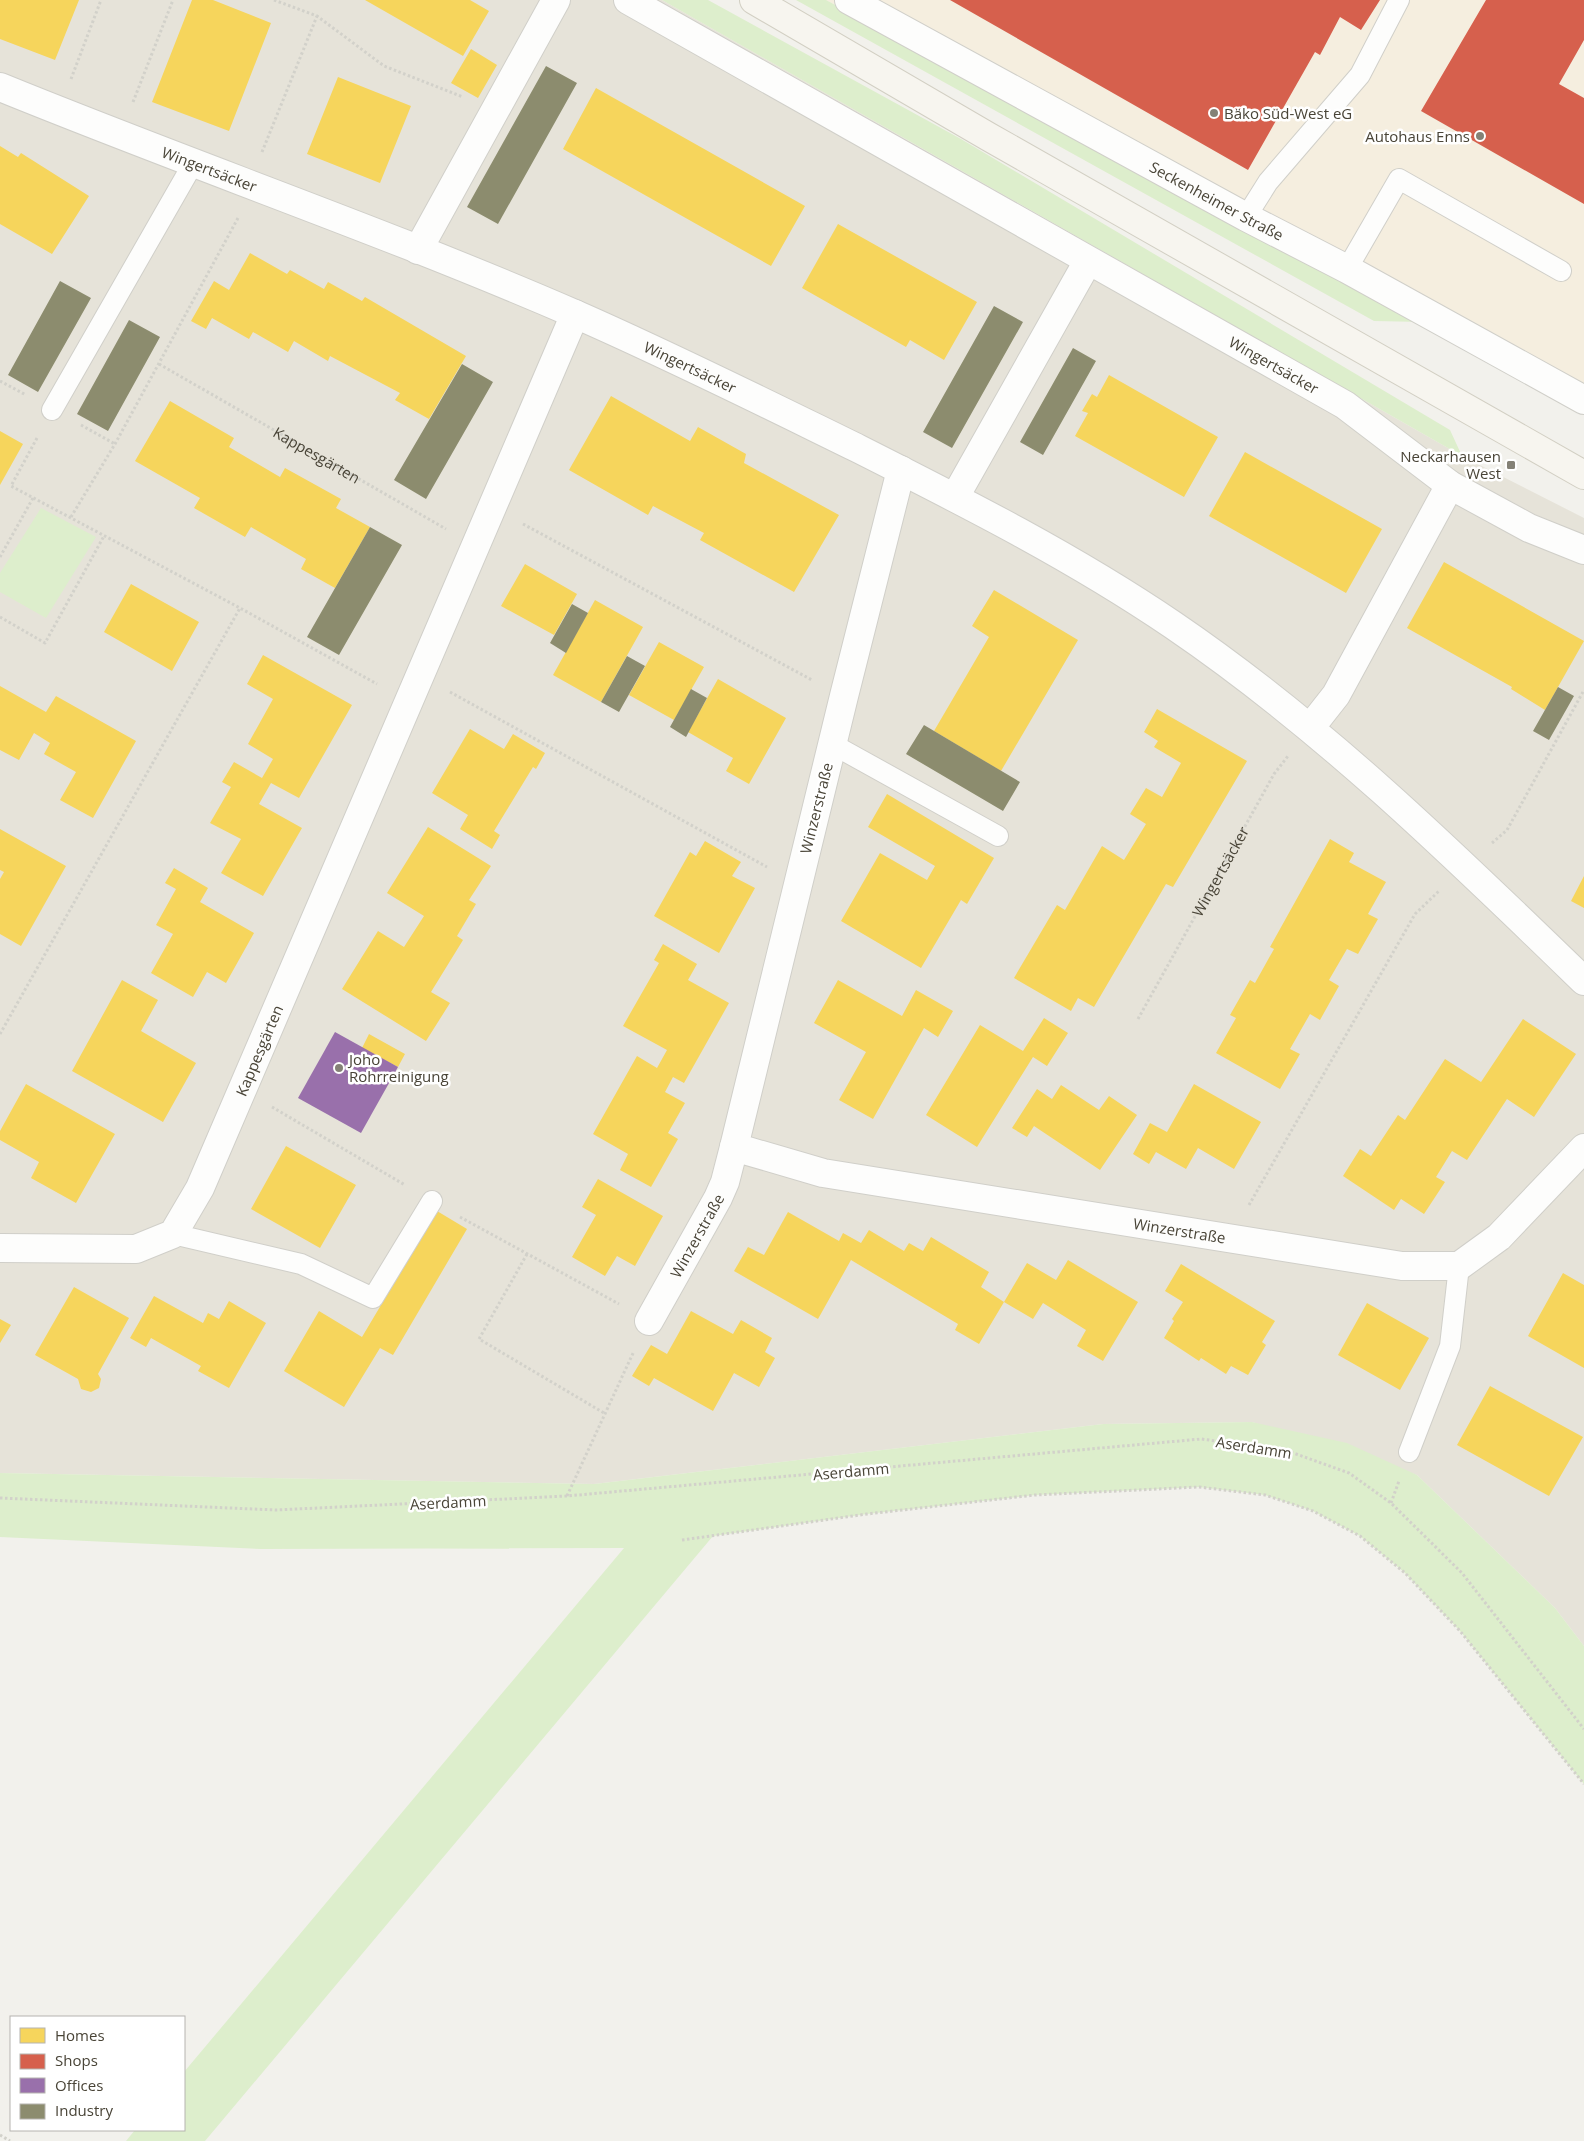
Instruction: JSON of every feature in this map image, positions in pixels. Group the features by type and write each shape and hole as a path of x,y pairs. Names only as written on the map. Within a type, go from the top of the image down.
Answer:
{"street":[{"path":"418,250 556,0"},
{"name":"Wingertsäcker","path":"628,0 1345,405 1450,485 1529,528 1584,550"},
{"path":"754,0 998,142 1584,476"},
{"name":"Seckenheimer Straße","path":"849,0 1246,217 1347,269 1584,400"},
{"name":"Wingertsäcker","path":"0,87 418,250 575,314 744,392 955,497 1061,555 1173,625 1310,728 1466,866 1584,981"},
{"path":"955,497 1088,261"},
{"name":"Kappesgärten","path":"173,1234 200,1188 419,675 494,508 575,314"},
{"name":"Winzerstraße","path":"649,1321 718,1198 725,1182 901,470"},
{"path":"1310,728 1336,695 1450,485"},
{"name":"Winzerstraße","path":"734,1147 823,1173 1402,1266 1459,1266"},
{"path":"1459,1266 1499,1237 1584,1148"},
{"path":"0,1248 136,1249 173,1234"}],"lane":[{"path":"1246,217 1268,182 1360,74 1400,0"},
{"path":"52,410 194,162"},
{"path":"1347,269 1399,180 1561,271"},
{"path":"832,744 998,836"},
{"path":"173,1234 301,1264 373,1298 432,1201"},
{"path":"1409,1452 1450,1346 1459,1266"}],"path":[{"path":"58,111 101,0"},
{"path":"120,135 173,0"},
{"path":"274,0 317,16 384,66 494,110"},
{"path":"71,517 115,444 159,364 252,185 317,16"},
{"name":"Kappesgärten","path":"159,364 476,547"},
{"path":"0,381 115,444"},
{"path":"52,410 11,486 240,608 408,702"},
{"path":"0,557 33,498"},
{"path":"494,508 844,696"},
{"path":"0,617 45,643 104,536"},
{"path":"0,1034 240,608"},
{"path":"419,675 798,884"},
{"path":"1230,1238 1414,914 1507,830 1584,690"},
{"name":"Wingertsäcker","path":"1138,1019 1274,774 1310,728"},
{"path":"527,1254 479,1338 604,1413"},
{"path":"566,1496 649,1321"},
{"name":"Aserdamm","path":"0,1498 276,1510 566,1496 1201,1439 1286,1450 1349,1473 1391,1503 1462,1573 1584,1729"},
{"path":"682,1540 867,1514 1035,1495 1199,1487 1265,1495 1313,1511 1360,1536 1405,1573 1460,1631 1584,1784"},
{"path":"0,2135 10,2141"}],"shaded area":[{"path":"0,0 662,0 1462,456 1584,518 1584,1646 1555,1608 1417,1475 1252,1422 1103,1424 594,1484 0,1473"},
{"path":"826,0 1584,0 1584,393 1229,216"}],"green space":[{"path":"662,0 708,0 961,139 1450,430 1462,456"},
{"path":"796,0 826,0 1423,322 1374,321"},
{"path":"41,508 96,537 46,618 0,592 0,573"},
{"path":"1252,1422 1347,1443 1417,1475 1555,1608 1584,1646 1584,1784 1460,1631 1405,1573 1360,1536 1313,1511 1265,1495 1199,1487 1035,1495 867,1514 713,1536 205,2141 126,2141 134,2131 185,2131 185,2071 624,1548 261,1549 0,1537 0,1473 594,1484 1103,1424"}],"building: Homes":[{"path":"0,0 79,0 55,60 0,39"},
{"path":"192,0 213,0 271,23 229,131 152,102"},
{"path":"365,0 470,0 489,11 463,56"},
{"path":"471,49 497,65 478,98 451,83"},
{"path":"338,77 411,106 380,183 307,154"},
{"path":"596,88 805,206 771,266 563,149"},
{"path":"0,146 18,157 21,153 89,196 52,254 0,224"},
{"path":"838,224 977,302 944,360 910,340 906,347 802,288"},
{"path":"250,253 287,274 290,270 324,289 328,282 362,301 365,297 466,356 429,419 395,400 400,393 330,356 328,361 294,341 288,352 253,332 249,339 212,318 206,329 191,321 214,281 229,290"},
{"path":"1109,375 1218,437 1184,497 1075,436 1088,413 1082,411 1092,394 1097,397"},
{"path":"611,396 690,441 698,427 746,454 744,463 839,515 794,592 700,540 704,533 653,506 648,515 569,470"},
{"path":"170,401 234,438 229,447 280,477 285,468 341,499 336,508 370,527 335,588 301,569 306,559 251,527 245,537 194,508 200,498 135,461"},
{"path":"0,431 23,444 0,485"},
{"path":"1245,452 1382,529 1346,593 1209,516"},
{"path":"1444,562 1584,641 1545,710 1511,689 1512,687 1407,628"},
{"path":"525,564 577,594 554,635 501,606"},
{"path":"131,584 199,622 172,671 104,632"},
{"path":"994,590 1078,640 1001,771 934,731 989,637 972,626"},
{"path":"595,600 643,627 601,702 553,675"},
{"path":"659,642 704,667 674,720 629,695"},
{"path":"263,655 352,705 299,798 271,783 259,804 302,828 263,896 221,873 241,839 210,823 231,787 222,782 234,762 262,778 273,759 248,744 273,699 247,684"},
{"path":"718,679 786,718 749,784 726,771 733,758 688,732"},
{"path":"0,686 46,712 56,696 136,741 93,818 60,800 76,772 44,754 50,743 34,733 19,760 0,750"},
{"path":"1157,709 1247,761 1173,887 1166,884 1094,1007 1078,998 1071,1011 1014,978 1057,905 1065,910 1102,846 1124,860 1146,824 1130,814 1146,788 1162,797 1181,763 1154,747 1158,741 1144,732"},
{"path":"470,729 504,749 513,734 545,753 536,769 533,767 494,831 500,835 492,849 460,829 468,815 432,793"},
{"path":"887,794 994,858 967,904 961,900 921,968 841,921 880,853 927,880 935,866 868,827"},
{"path":"428,827 491,866 469,900 476,904 457,936 463,940 431,992 450,1003 426,1041 342,989 378,931 404,947 424,916 387,893"},
{"path":"0,829 66,866 21,946 0,934 0,879 4,872 0,870"},
{"path":"1330,839 1354,853 1349,862 1386,882 1368,914 1378,919 1358,954 1347,949 1329,980 1339,986 1320,1020 1310,1014 1290,1049 1300,1054 1280,1089 1216,1053 1236,1018 1230,1015 1250,980 1255,983 1274,949 1270,947"},
{"path":"705,841 741,862 732,876 755,888 719,953 654,916 690,852 696,856"},
{"path":"174,868 208,888 200,902 254,933 226,983 207,972 193,997 151,973 173,934 156,925 176,889 165,883"},
{"path":"1584,876 1584,908 1571,901"},
{"path":"663,944 697,964 688,980 729,1003 684,1083 673,1077 665,1092 685,1103 668,1133 678,1139 651,1187 620,1170 628,1154 593,1134 637,1056 657,1068 667,1050 623,1026 659,963 654,960"},
{"path":"122,980 158,1000 141,1031 196,1063 163,1122 72,1071"},
{"path":"838,980 902,1016 916,990 953,1011 938,1037 924,1028 873,1119 839,1100 866,1052 814,1023"},
{"path":"1044,1018 1068,1033 1047,1066 1033,1057 977,1147 926,1115 980,1025 1023,1051"},
{"path":"1523,1019 1576,1054 1534,1117 1507,1099 1467,1160 1452,1151 1436,1177 1445,1182 1424,1214 1401,1199 1394,1210 1343,1176 1360,1149 1371,1156 1398,1115 1405,1120 1445,1059 1481,1082"},
{"path":"369,1034 405,1054 398,1067 362,1048"},
{"path":"26,1084 115,1134 76,1203 31,1178 39,1162 0,1140 0,1131"},
{"path":"1194,1084 1261,1122 1234,1169 1198,1148 1186,1169 1156,1152 1149,1164 1133,1154 1150,1123 1167,1132"},
{"path":"1061,1085 1099,1110 1109,1096 1137,1115 1100,1170 1034,1126 1027,1137 1012,1128 1037,1089 1052,1099"},
{"path":"286,1146 356,1185 320,1248 251,1209"},
{"path":"598,1179 663,1216 635,1266 617,1256 605,1276 572,1257 596,1215 582,1207"},
{"path":"437,1211 467,1229 393,1355 380,1348 344,1407 284,1371 319,1311 362,1337"},
{"path":"788,1212 839,1241 843,1233 861,1243 869,1230 904,1251 909,1243 923,1251 931,1237 989,1272 981,1287 1004,1302 979,1344 955,1330 958,1324 851,1260 818,1319 734,1271 748,1247 764,1255"},
{"path":"1068,1260 1138,1302 1103,1361 1077,1346 1086,1330 1043,1303 1033,1319 1004,1302 1027,1263 1056,1280"},
{"path":"1181,1264 1275,1321 1262,1342 1266,1345 1248,1375 1231,1366 1226,1374 1201,1358 1199,1361 1164,1338 1174,1321 1172,1319 1183,1302 1165,1291"},
{"path":"1563,1273 1584,1285 1584,1368 1528,1336"},
{"path":"74,1287 129,1318 98,1374 101,1379 99,1388 91,1392 81,1389 78,1379 35,1355"},
{"path":"154,1296 203,1323 208,1313 219,1319 229,1301 266,1323 229,1388 198,1371 201,1366 151,1338 146,1347 130,1338"},
{"path":"1367,1303 1429,1338 1400,1390 1338,1355"},
{"path":"691,1311 733,1334 741,1320 772,1338 765,1352 775,1358 759,1387 734,1373 713,1411 654,1378 649,1386 632,1376 651,1345 667,1354"},
{"path":"0,1319 11,1325 0,1343"},
{"path":"1490,1386 1583,1437 1549,1496 1457,1445"}],"building: Shops":[{"name":"Bäko Süd-West eG","path":"950,0 1380,0 1361,30 1340,17 1320,55 1315,52 1248,170"},
{"path":"1486,0 1584,0 1584,40 1559,84 1584,98 1584,204 1421,111"}],"building: Offices":[{"path":"335,1032 398,1067 361,1133 298,1098"}],"building: Industry":[{"path":"546,66 577,83 498,224 467,207"},
{"path":"60,281 91,298 38,392 8,375"},
{"path":"994,306 1023,322 952,448 923,432"},
{"path":"129,320 160,337 108,431 77,414"},
{"path":"1073,348 1096,361 1043,455 1020,442"},
{"path":"462,364 493,382 426,499 394,480"},
{"path":"370,527 402,545 339,655 307,637"},
{"path":"572,604 588,613 566,653 550,643"},
{"path":"627,656 645,666 619,712 601,702"},
{"path":"1558,687 1574,696 1549,740 1533,731"},
{"path":"691,689 707,698 686,737 670,727"},
{"path":"924,725 1020,782 1003,811 906,754"}],"place":[{"name":"Bäko Süd-West eG","path":"1214,113"},
{"name":"Autohaus Enns","path":"1480,136"},
{"name":"Neckarhausen West","path":"1511,465"},
{"name":"Joho Rohrreinigung","path":"339,1068"}]}
